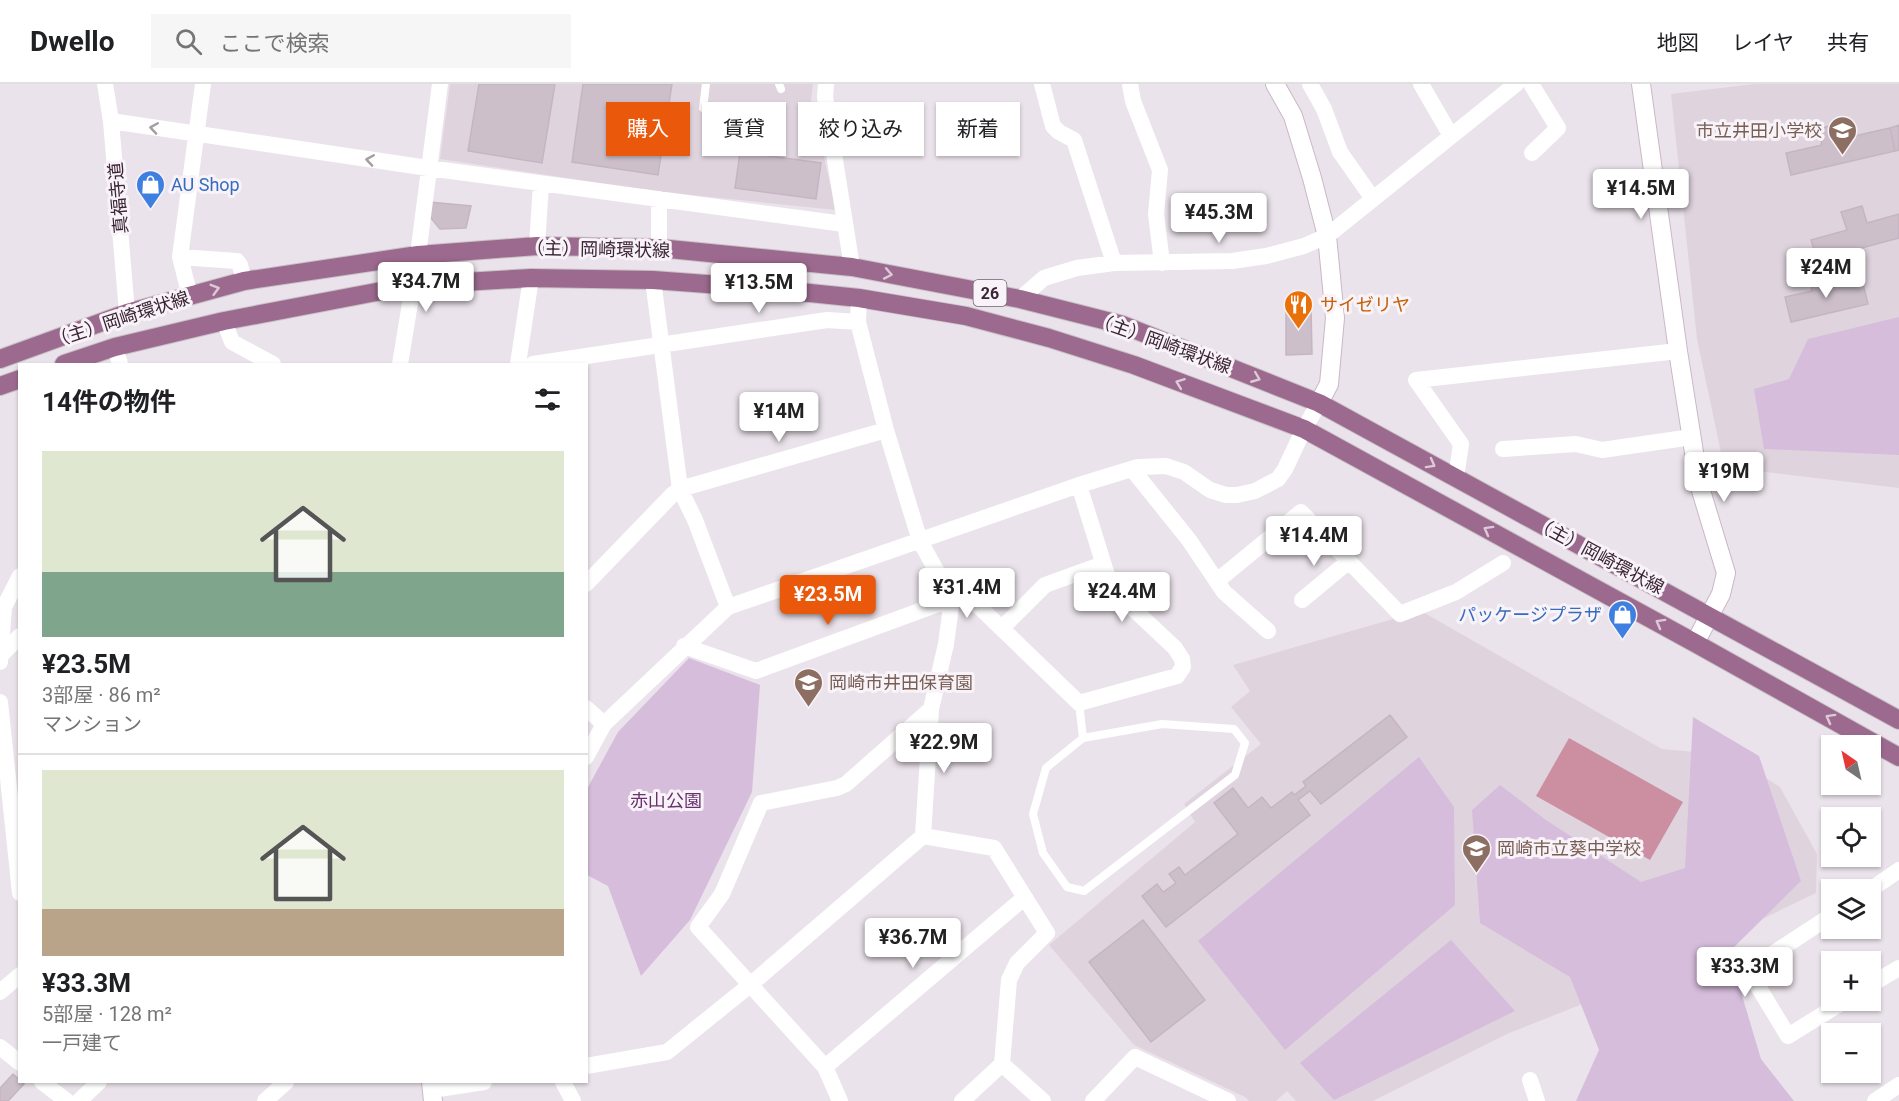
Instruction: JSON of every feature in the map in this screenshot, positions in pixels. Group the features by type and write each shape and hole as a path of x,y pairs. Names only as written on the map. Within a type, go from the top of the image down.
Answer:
{"main road":[{"name":"（主）岡崎環状線","path":"0,359 127,313 244,281 418,255 537,246 659,248 852,267 1020,299 1122,325 1319,403 1711,615 1899,720"},
{"name":"（主）岡崎環状線","path":"71,363 117,356 224,321 412,285 531,278 653,279 860,298 966,316 1049,338 1134,365 1304,429 1899,757"},
{"path":"0,386 18,380"}],"street":[{"name":"真福寺道","path":"105,84 111,121 127,313"},
{"path":"190,296 180,256 203,84"},
{"path":"400,363 418,255 440,84"},
{"path":"826,84 825,97 852,267"},
{"path":"1042,84 1053,126 1074,140 1114,263"},
{"path":"1130,84 1133,100 1160,170 1156,214 1162,263"},
{"path":"588,753 604,724 684,646 728,607 1079,485 1132,469 1166,466 1184,472 1210,490 1226,495 1256,491 1278,479 1329,384 1335,318 1327,236 1293,116 1275,84"},
{"path":"1310,84 1324,109 1340,152 1373,199"},
{"path":"1421,84 1451,136"},
{"path":"1531,84 1558,128 1532,153"},
{"path":"1641,84 1699,484 1726,573 1721,594 1695,643"},
{"path":"1020,299 1044,278 1077,268 1114,263 1232,261 1266,256 1304,246 1327,236 1511,85"},
{"path":"111,121 428,168 844,224"},
{"path":"537,246 542,184"},
{"path":"659,199 659,248"},
{"path":"180,256 237,261 244,281"},
{"path":"518,363 531,278"},
{"path":"653,279 680,489 695,520 728,607"},
{"path":"588,1066 667,1053 750,986 923,836 931,709 946,644 952,598 920,541 886,430 858,322 860,298"},
{"path":"539,363 827,320 858,322"},
{"path":"224,321 232,342 271,363"},
{"path":"1456,477 1461,444 1416,380 1678,351"},
{"path":"588,582 680,489 886,430"},
{"path":"1503,449 1576,444 1602,450 1692,437"},
{"path":"1132,469 1189,540 1224,592 1268,631"},
{"path":"684,646 756,671 952,598 969,597 1079,704 1177,676 1183,667 1182,659 1175,648 1111,588 1079,485"},
{"path":"1217,581 1302,513 1400,614 1456,592 1503,563"},
{"path":"1302,600 1349,561"},
{"path":"1002,628 1045,585 1103,564"},
{"path":"1,658 2,606 18,579"},
{"path":"1,658 18,638"},
{"path":"0,702 18,877"},
{"path":"840,1101 825,1067 698,927 722,894 761,802 837,788 846,784 931,709"},
{"path":"588,710 604,724"},
{"path":"923,836 994,848 1047,933 1017,963 1009,980 1002,1064 962,1101"},
{"path":"1881,882 1899,870"},
{"path":"825,1067 1024,898"},
{"path":"1821,922 1748,970 1788,1036 1828,1011"},
{"path":"1881,979 1899,968"},
{"path":"0,992 18,977"},
{"path":"0,1047 18,1061"},
{"path":"1094,1101 1135,1057 1228,1101"},
{"path":"1002,1064 1043,1101"},
{"path":"1530,1080 1536,1101"},
{"path":"43,1083 70,1101"},
{"path":"61,1083 70,1101"},
{"path":"70,1101 97,1083"},
{"path":"266,1101 285,1083"},
{"path":"432,1091 478,1083"},
{"path":"564,1083 573,1101"},
{"path":"1875,1101 1899,1085"}],"lane":[{"path":"704,102 706,84"},
{"path":"1079,704 1083,738"},
{"path":"1162,724 1234,729 1245,743 1235,775 1084,891 1067,887 1043,853 1033,814 1046,768 1083,738 1162,724"}],"shaded area":[{"path":"450,84 813,84 811,102 798,102 798,156 824,156 836,210 661,192 440,159"},
{"path":"1754,84 1899,84 1899,488 1724,467 1697,339 1671,94"},
{"name":"岡崎市立葵中学校","path":"1421,611 1662,749 1730,755 1780,787 1817,854 1816,893 1605,995 1507,1034 1373,1101 1296,1101 1287,1091 1276,1101 1249,1101 1245,1097 1134,1045 1049,945 1195,822 1184,804 1261,744 1231,707 1250,691 1233,665"},
{"path":"1569,738 1683,802 1650,860 1536,796"}],"green space":[{"path":"1899,317 1899,455 1764,449 1754,389 1789,379 1808,339"},
{"name":"赤山公園","path":"689,658 760,685 752,792 690,920 641,976 608,886 588,876 588,787 618,732"},
{"path":"1693,717 1759,756 1801,881 1729,952 1761,1059 1794,1101 1576,1101 1599,1050 1570,977 1480,923 1472,810 1500,785 1546,820 1641,882 1685,868"},
{"path":"1419,757 1454,807 1455,905 1285,1050 1198,941"},
{"path":"1451,940 1515,1011 1334,1100 1300,1063"}],"building":[{"path":"479,84 555,84 542,163 468,151"},
{"path":"583,84 672,84 669,102 606,102 606,156 661,156 658,175 572,162"},
{"path":"1833,125 1837,140 1890,128 1895,151 1791,175 1786,153 1822,145 1818,129"},
{"path":"1899,125 1899,150 1895,151 1890,128"},
{"path":"739,156 769,156 821,163 816,199 735,188"},
{"path":"429,202 471,206 466,228 440,229 430,217"},
{"path":"1862,206 1867,223 1899,214 1899,238 1817,260 1811,240 1847,230 1841,212"},
{"path":"1828,276 1831,287 1862,280 1868,304 1791,322 1785,297 1812,291 1809,280"},
{"path":"1286,307 1311,307 1312,354 1286,355"},
{"path":"1390,715 1407,737 1321,804 1310,791 1298,800 1310,815 1166,927 1142,896 1157,884 1163,892 1176,883 1169,874 1179,867 1185,875 1238,834 1214,803 1233,788 1248,808 1262,797 1271,808 1292,792 1294,795 1306,786 1303,782"},
{"path":"1143,920 1205,1000 1151,1042 1089,962"},
{"path":"13,1074 18,1079 18,1083 24,1084 8,1101 0,1101 0,1088"}],"place":[{"name":"市立井田小学校","path":"1843,156"},
{"name":"AU Shop","path":"150,210"},
{"name":"サイゼリヤ","path":"1299,330"},
{"name":"パッケージプラザ","path":"1623,640"},
{"name":"岡崎市井田保育園","path":"808,708"},
{"name":"岡崎市立葵中学校","path":"1476,874"}]}
